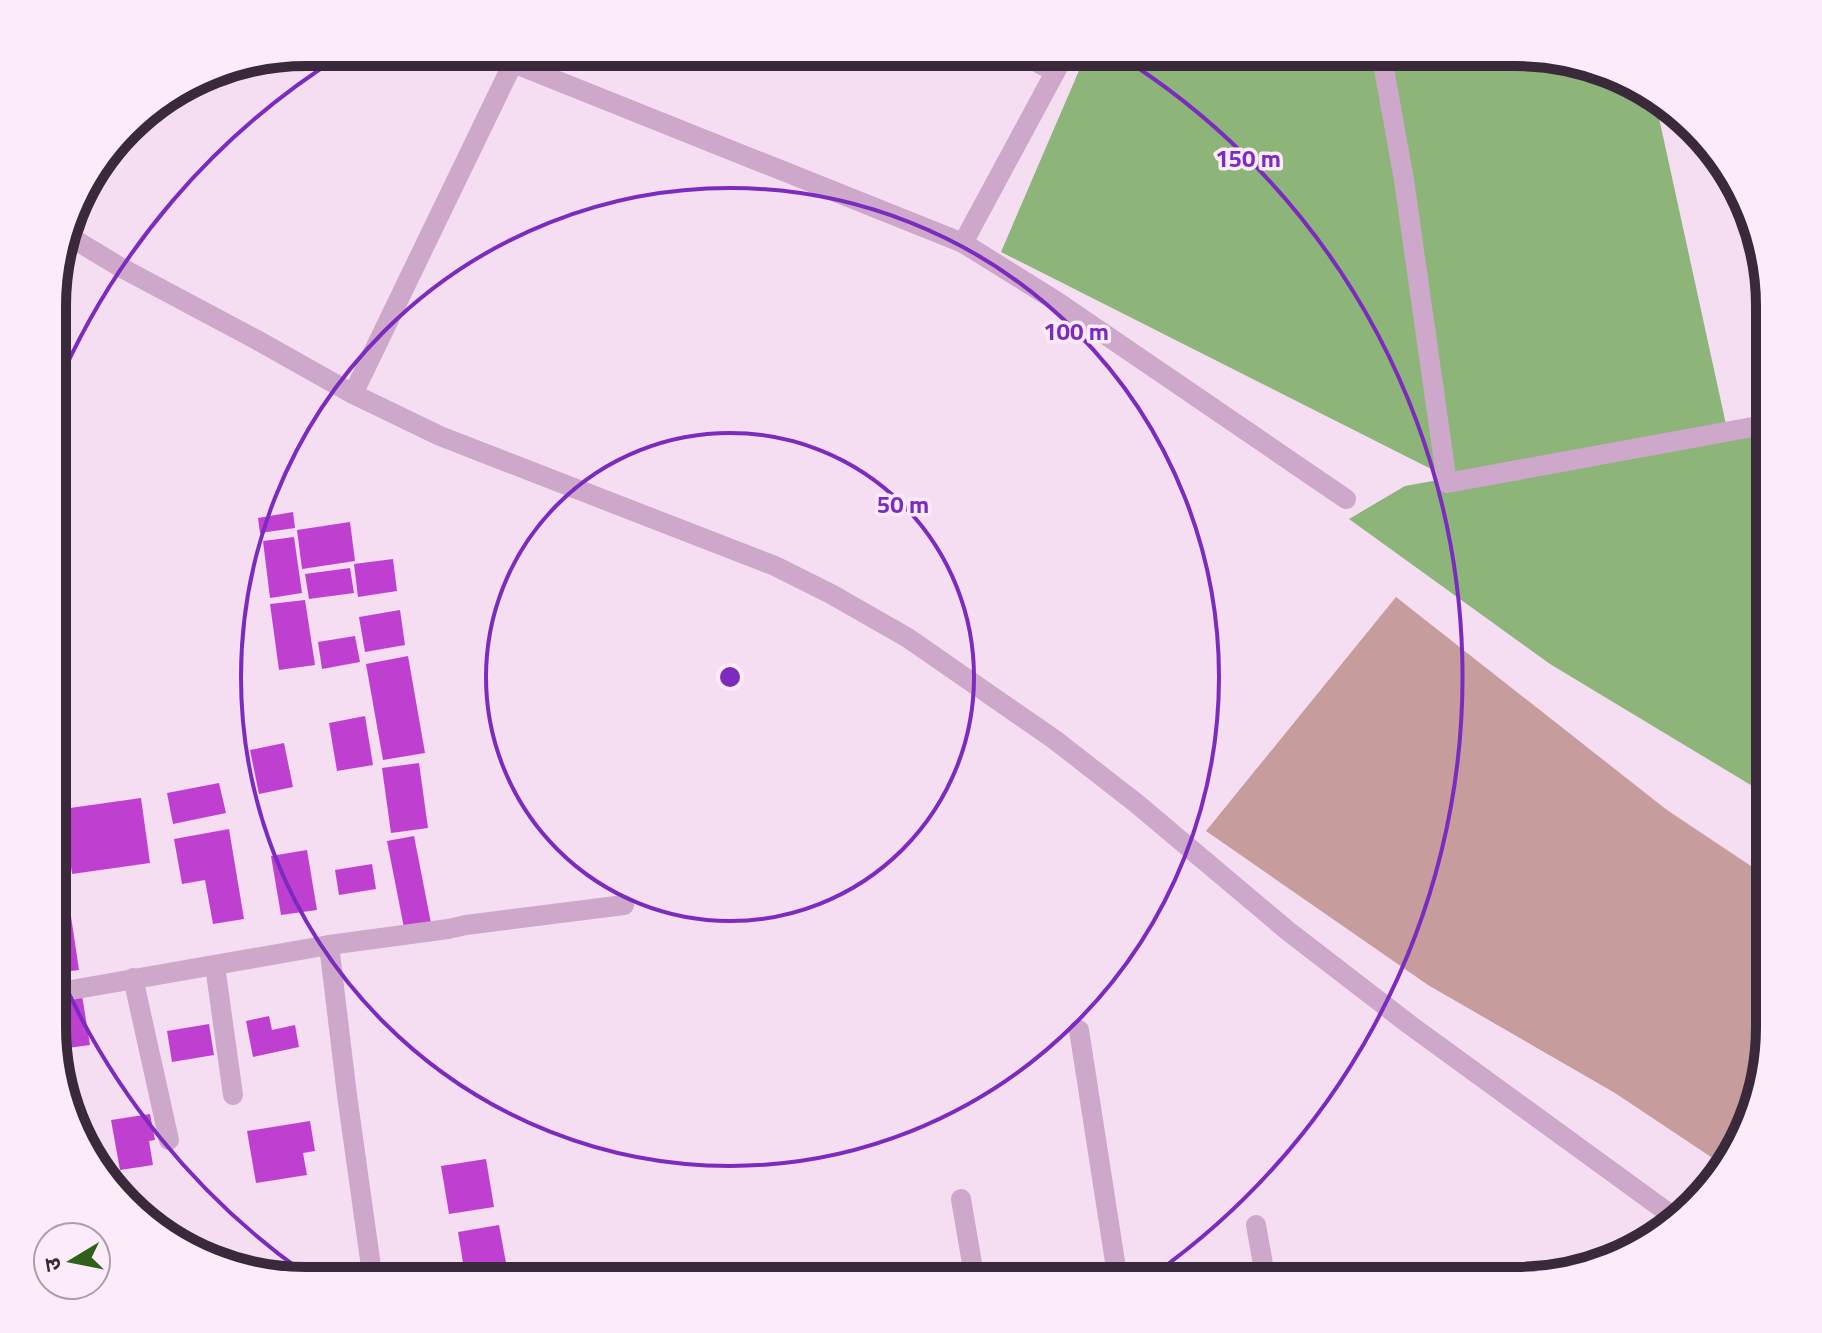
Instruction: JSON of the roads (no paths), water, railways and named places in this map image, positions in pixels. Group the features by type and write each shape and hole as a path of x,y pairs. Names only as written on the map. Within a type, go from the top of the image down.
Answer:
{"street":[{"path":"353,394 511,67"},
{"path":"523,67 963,243 1056,301 1346,499"},
{"path":"1046,67 1055,72"},
{"path":"963,243 1058,67"},
{"path":"1384,67 1404,180 1447,483 1755,427"},
{"path":"75,240 353,394 440,436 775,566 908,638 1055,740 1136,803 1288,931 1410,1025 1668,1212"},
{"path":"67,991 329,945 624,905"},
{"path":"329,945 371,1266"},
{"path":"215,966 233,1095"},
{"path":"133,978 169,1140"},
{"path":"1079,1030 1116,1267"},
{"path":"961,1199 973,1267"},
{"path":"1256,1225 1263,1267"}]}
